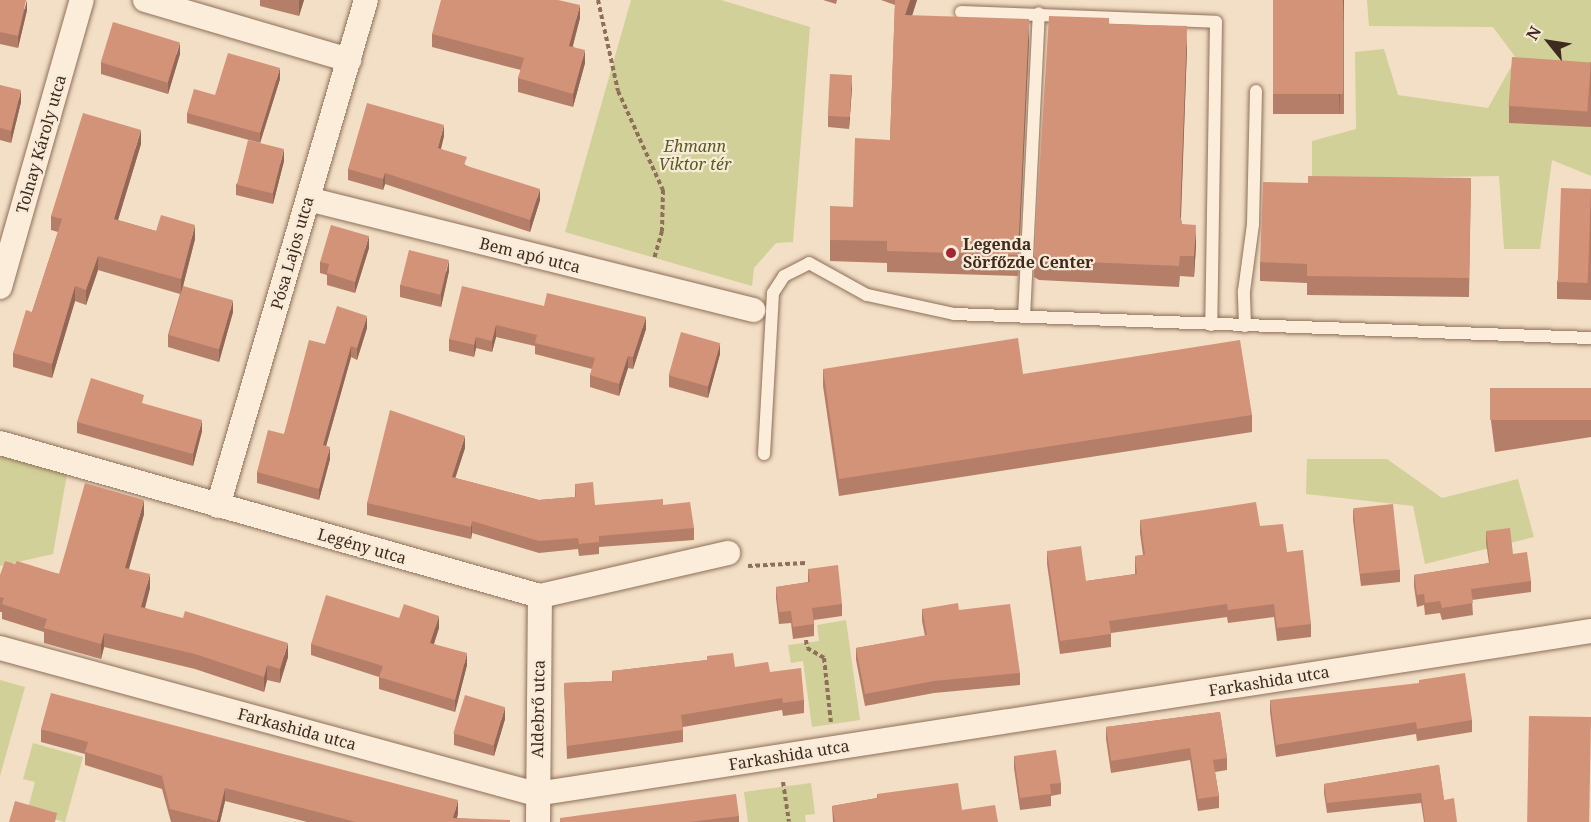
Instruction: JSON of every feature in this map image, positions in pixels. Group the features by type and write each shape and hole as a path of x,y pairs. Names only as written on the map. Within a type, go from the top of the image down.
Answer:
{"street":[{"name":"Tolnay Károly utca","path":"0,287 82,0"},
{"path":"145,0 349,60"},
{"name":"Pósa Lajos utca","path":"218,506 366,0"},
{"name":"Bem apó utca","path":"308,199 753,310"},
{"name":"Legény utca","path":"0,443 540,596 728,553"},
{"name":"Aldebrő utca","path":"538,822 536,794 540,596"},
{"name":"Farkashida utca","path":"0,648 536,794 1591,631"}],"lane":[{"path":"962,12 1039,13 1216,22 1211,325"},
{"path":"1024,317 1039,13"},
{"path":"1245,326 1244,291 1253,224 1256,91"},
{"path":"764,454 773,293 784,276 809,262 867,295 954,314 1591,338"}],"path":[{"path":"598,0 618,92 663,190 662,231 647,284"},
{"path":"728,553 752,568 806,563"},
{"path":"806,640 807,648 824,658 832,727"},
{"path":"783,782 789,822"}],"green space":[{"name":"Ehmann Viktor tér","path":"631,0 721,0 810,27 793,242 776,243 754,268 752,286 565,232"},
{"path":"1367,0 1591,0 1591,176 1552,160 1540,249 1504,249 1499,176 1312,179 1312,141 1356,129 1355,52 1384,49 1398,95 1488,108 1516,58 1493,27 1369,26"},
{"path":"0,447 67,474 53,554 0,566"},
{"path":"1307,459 1387,459 1442,498 1518,479 1534,537 1425,564 1413,506 1306,494"},
{"path":"846,620 860,720 812,727 803,661 791,663 788,645 819,641 817,625"},
{"path":"0,680 25,687 0,776"},
{"path":"33,743 83,757 65,822 27,812 35,782 23,779"},
{"path":"811,783 815,814 805,815 806,822 748,822 744,792"}],"building":[{"path":"0,0 26,0 18,36 0,32"},
{"path":"441,0 558,0 580,5 569,46 585,50 573,94 518,78 524,58 432,34"},
{"path":"895,0 910,0 905,15 1029,19 1018,255 887,251 887,241 830,240 830,206 853,207 855,138 890,140"},
{"path":"1273,0 1343,0 1343,94 1273,94"},
{"path":"1049,16 1109,18 1109,24 1187,26 1180,216 1182,224 1196,225 1194,256 1180,256 1179,266 1039,260 1034,256"},
{"path":"113,22 180,42 168,83 101,62"},
{"path":"228,53 280,68 260,133 187,113 194,89 215,95"},
{"path":"1512,57 1591,63 1587,111 1509,106"},
{"path":"830,74 852,75 850,117 828,116"},
{"path":"0,85 21,90 11,131 0,128"},
{"path":"367,103 444,125 438,148 467,157 464,165 540,189 530,220 385,173 383,179 348,169"},
{"path":"83,113 141,130 114,219 156,231 161,215 195,225 181,279 98,256 86,290 75,286 52,364 13,353 26,310 32,312 62,219 51,216"},
{"path":"248,140 284,149 273,194 237,185"},
{"path":"1308,176 1471,178 1469,278 1307,276 1307,264 1260,262 1263,182 1308,183"},
{"path":"1561,188 1591,189 1588,283 1558,282"},
{"path":"331,225 369,236 355,282 327,273 329,264 320,262"},
{"path":"409,250 449,260 440,295 400,285"},
{"path":"183,286 233,300 219,349 169,335"},
{"path":"462,286 544,306 547,293 646,317 633,357 628,356 619,384 590,375 595,358 535,343 537,335 496,325 492,341 476,337 474,345 449,339"},
{"path":"337,306 367,316 357,348 351,346 323,445 330,447 319,489 257,472 268,430 284,434 309,340 325,344"},
{"path":"681,332 720,343 708,387 669,375"},
{"path":"1018,338 1023,374 1240,340 1252,415 839,479 823,369"},
{"path":"91,378 144,395 142,403 202,420 193,454 77,422"},
{"path":"1490,388 1591,388 1591,420 1490,420"},
{"path":"390,410 465,436 452,477 539,500 576,497 575,484 593,482 595,505 663,499 663,505 690,502 694,528 599,536 599,542 579,544 578,538 539,541 472,521 471,527 367,503"},
{"path":"85,483 144,500 125,568 150,574 141,607 183,618 185,611 288,643 280,669 267,665 264,677 195,654 104,633 101,644 44,628 47,619 2,604 4,598 0,597 0,575 5,561 15,564 17,561 59,574"},
{"path":"1256,502 1260,526 1283,524 1287,552 1303,550 1311,624 1277,628 1274,604 1228,610 1227,604 1109,621 1111,634 1060,641 1047,551 1081,546 1086,581 1137,574 1135,556 1145,555 1140,520"},
{"path":"1393,504 1400,570 1360,574 1353,508"},
{"path":"1510,528 1513,554 1527,552 1531,581 1471,589 1473,603 1442,608 1440,601 1425,603 1424,594 1417,595 1414,575 1490,563 1486,531"},
{"path":"838,565 842,604 812,608 814,624 793,627 791,611 779,612 776,587 810,582 808,569"},
{"path":"326,595 399,618 404,604 439,616 430,643 467,653 455,700 379,677 383,666 311,644"},
{"path":"958,603 959,610 1010,604 1020,673 934,681 865,694 856,648 927,635 922,609"},
{"path":"733,653 735,667 768,662 770,672 801,668 804,700 783,703 782,698 681,715 683,730 567,746 564,683 613,681 612,671 707,660 707,656"},
{"path":"1465,673 1472,720 1417,729 1416,722 1276,745 1270,700 1419,683 1419,680"},
{"path":"51,693 458,800 453,818 510,820 510,822 356,822 225,788 217,821 170,809 162,776 85,752 88,742 41,729"},
{"path":"465,695 505,707 493,746 453,733"},
{"path":"1220,712 1227,758 1213,760 1219,796 1198,799 1190,748 1111,761 1106,727"},
{"path":"1529,716 1591,717 1589,822 1527,822"},
{"path":"1056,750 1061,783 1050,784 1051,794 1020,798 1014,756"},
{"path":"1439,765 1444,800 1454,798 1457,822 1425,822 1421,793 1327,803 1324,784"},
{"path":"958,783 962,810 995,805 998,822 835,822 832,806 878,798 877,794"},
{"path":"736,794 739,816 689,822 560,822 560,818"},
{"path":"15,801 57,813 55,822 9,822"}],"place":[{"name":"Legenda Sörfőzde Center","path":"951,253"}]}
